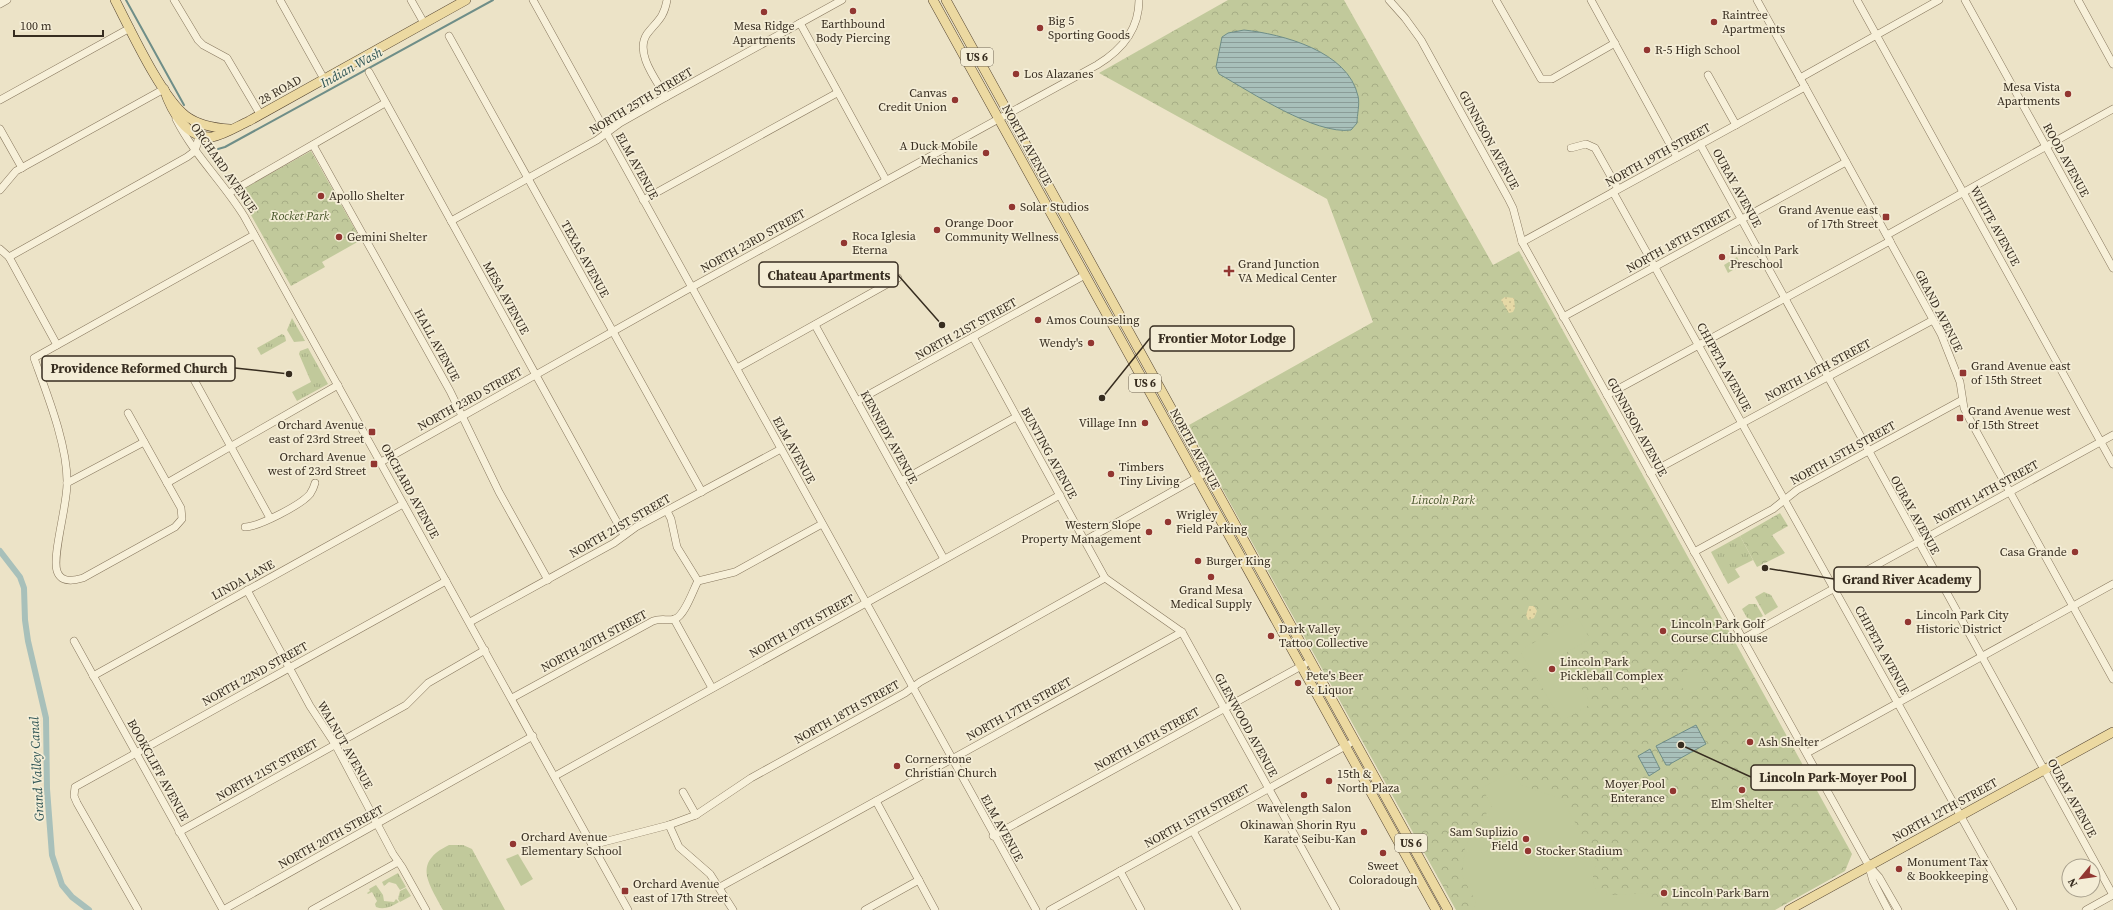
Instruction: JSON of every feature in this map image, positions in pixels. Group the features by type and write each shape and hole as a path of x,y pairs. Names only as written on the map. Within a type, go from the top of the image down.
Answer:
{"main road":[{"name":"ORCHARD AVENUE","path":"115,0 164,89 179,110 191,119"},
{"name":"28 ROAD","path":"199,136 213,137 231,129 466,0"},
{"name":"NORTH AVENUE","path":"934,0 1436,910"},
{"name":"NORTH AVENUE","path":"946,0 1448,910"},
{"name":"ORCHARD AVENUE","path":"164,89 170,106"},
{"path":"170,106 186,126 199,136"},
{"path":"191,119 209,126 231,129"},
{"path":"1063,235 1072,243 1084,264 1095,270"},
{"path":"1085,275 1094,279 1105,298 1112,301"},
{"path":"1121,339 1130,334"},
{"path":"1139,372 1152,387 1164,408 1174,413"},
{"path":"1169,426 1176,428 1184,441 1195,450"},
{"path":"1260,591 1270,586"},
{"name":"NORTH 12TH STREET","path":"1789,910 2113,732"},
{"path":"1407,856 1415,862 1427,882 1441,896"}],"street":[{"path":"0,4 7,0"},
{"path":"174,0 198,40 203,45 227,58 260,114"},
{"path":"280,0 324,79"},
{"path":"411,0 424,23"},
{"name":"ELM AVENUE","path":"533,0 737,368 993,836 1036,910"},
{"path":"666,97 647,64 643,48 647,35 662,17 667,0"},
{"name":"NORTH 25TH STREET","path":"451,221 528,178 666,97 842,0"},
{"name":"NORTH 23RD STREET","path":"381,462 692,287 1105,60 1121,48 1131,34 1137,17 1139,0"},
{"path":"1496,0 1537,76 1544,80 1552,79 1615,43"},
{"path":"1591,0 1677,157"},
{"name":"GRAND AVENUE","path":"1757,0 1933,320 1955,370 1962,400 1969,418 2113,679"},
{"name":"WHITE AVENUE","path":"1857,0 2113,464"},
{"path":"1800,78 1939,0"},
{"name":"ROOD AVENUE","path":"1965,0 2113,268"},
{"name":"GUNNISON AVENUE","path":"1392,1 1421,40 1508,198 1513,208 1516,226 1522,242 1563,317 1694,552 1744,638 1869,866 1879,877 1898,910"},
{"path":"2079,2 2113,64"},
{"path":"800,23 886,180"},
{"path":"0,100 130,28"},
{"name":"TEXAS AVENUE","path":"449,36 702,492"},
{"name":"MESA AVENUE","path":"369,72 624,535"},
{"path":"1708,74 1736,125"},
{"name":"NORTH 19TH STREET","path":"1522,242 1805,87"},
{"path":"0,190 12,175 22,168 164,89"},
{"path":"644,200 837,93"},
{"path":"229,193 386,103"},
{"name":"ORCHARD AVENUE","path":"170,106 195,151 229,193 254,235 470,622 628,910"},
{"path":"1606,395 1785,298 1963,192 2113,109"},
{"name":"ORCHARD AVENUE","path":"191,119 196,126 199,136"},
{"path":"0,129 22,168"},
{"path":"9,258 187,157 195,151 199,136"},
{"name":"CHIPETA AVENUE","path":"1571,148 1586,144 1595,148 1655,267 2013,910"},
{"name":"OURAY AVENUE","path":"1700,144 1870,450 1872,459 2113,895"},
{"name":"HALL AVENUE","path":"313,145 463,416 510,513 548,580"},
{"name":"NORTH 18TH STREET","path":"1563,317 1846,162"},
{"path":"128,413 181,508 182,519 175,527 83,578 69,581 60,578 56,566 56,559 66,507 67,482 62,447 34,358 254,235"},
{"path":"0,249 9,258 57,346"},
{"name":"NORTH 21ST STREET","path":"857,401 1085,275"},
{"path":"737,368 898,278"},
{"name":"NORTH 16TH STREET","path":"1650,473 1829,378 1933,320"},
{"name":"KENNEDY AVENUE","path":"815,325 944,559"},
{"name":"BUNTING AVENUE","path":"973,337 1105,578"},
{"path":"192,376 270,518"},
{"path":"167,483 231,448 338,385"},
{"name":"NORTH 15TH STREET","path":"1694,552 1773,509 1797,490 1962,400"},
{"path":"901,481 1016,417"},
{"name":"NORTH 14TH STREET","path":"1744,638 2113,435"},
{"path":"67,482 144,442"},
{"name":"NORTH 21ST STREET","path":"470,622 614,543 624,535 667,511 781,449"},
{"path":"1084,541 1207,472"},
{"path":"245,527 257,525 304,499 313,490 315,483"},
{"name":"NORTH 19TH STREET","path":"555,776 1060,495"},
{"name":"LINDA LANE","path":"93,676 403,504"},
{"path":"667,511 671,519 677,548 698,581"},
{"path":"698,581 735,572 822,524"},
{"name":"NORTH 18TH STREET","path":"592,845 669,825 696,814 751,778 913,688 920,682 1105,578"},
{"name":"GLENWOOD AVENUE","path":"1105,578 1182,632 1336,910"},
{"name":"NORTH 22ND STREET","path":"138,910 77,803 74,796 75,787 446,580"},
{"path":"698,581 685,608 674,619 712,688"},
{"path":"1807,753 2113,584"},
{"name":"WALNUT AVENUE","path":"247,590 310,706 335,744 376,824 426,910"},
{"name":"NORTH 20TH STREET","path":"512,698 653,621 663,618 674,619"},
{"name":"NORTH 17TH STREET","path":"720,887 1182,632"},
{"name":"BOOKCLIFF AVENUE","path":"74,641 223,910"},
{"name":"NORTH 21ST STREET","path":"179,832 406,705 428,683 485,650"},
{"name":"NORTH 16TH STREET","path":"993,836 1311,660"},
{"name":"NORTH 20TH STREET","path":"223,910 533,736"},
{"name":"NORTH 15TH STREET","path":"1050,910 1355,741"},
{"path":"683,792 696,814"},
{"path":"876,801 935,910"},
{"path":"669,825 679,847 710,874 720,887 732,910"},
{"path":"1193,831 1237,910"},
{"path":"312,910 398,862"},
{"name":"GUNNISON AVENUE","path":"1869,866 1873,881 1888,910"},
{"path":"1120,871 1141,910"},
{"path":"865,910 919,880"},
{"path":"2086,910 2113,895"}],"green space":[{"name":"Lincoln Park","path":"1228,0 1344,0 1493,265 1519,251 1852,854 1845,871 1775,910 1456,910 1203,454 1189,425 1373,322 1327,199 1099,73"},
{"name":"Rocket Park","path":"311,151 361,240 322,262 325,267 291,286 238,192"},
{"path":"1737,257 1741,265 1728,273 1724,265"},
{"path":"292,318 305,341 294,342 287,330"},
{"path":"282,334 285,336 286,341 261,355 257,348"},
{"path":"308,348 328,384 297,401 292,392 311,382 299,354 300,351"},
{"path":"1780,513 1788,526 1772,535 1785,553 1757,567 1740,536"},
{"path":"1740,536 1753,560 1735,569 1740,577 1728,584 1711,552"},
{"path":"1764,592 1771,595 1778,607 1765,615 1755,597"},
{"path":"1749,604 1756,604 1763,616 1750,623 1742,609"},
{"name":"Lincoln Park Pickleball Complex","path":"1578,618 1590,639 1562,655 1591,704 1562,721 1521,653 1524,648"},
{"path":"1692,669 1700,673 1704,681 1700,689 1692,693 1684,689 1680,681 1684,673"},
{"name":"Stocker Stadium","path":"1513,771 1521,785 1562,799 1597,862 1593,877 1597,892 1611,895 1650,893 1650,910 1474,910 1476,902 1462,876 1465,847 1474,830 1492,806 1482,788"},
{"path":"449,845 463,845 472,849 505,910 443,910 429,882 427,866 430,859"},
{"path":"518,854 533,879 521,886 506,859"},
{"path":"398,873 406,887 400,890 396,884 389,882 384,886 382,882"},
{"path":"376,885 383,895 384,901 394,902 396,899 399,902 388,908 376,907 375,904 377,901 372,892 367,893 370,891 369,889"},
{"path":"406,888 411,896 400,902 398,899 400,891"}],"sand":[{"path":"1505,297 1514,298 1515,308 1513,312 1509,313 1501,300"},
{"path":"1529,606 1534,606 1537,611 1534,618 1528,620 1526,615"}],"water":[{"path":"1244,30 1259,32 1294,41 1328,56 1341,67 1352,80 1359,99 1357,123 1351,130 1336,130 1302,119 1265,101 1219,74 1216,67 1222,37 1228,33"},
{"path":"1696,725 1706,744 1670,765 1666,765 1656,746"},
{"path":"1650,749 1660,769 1649,776 1638,756"}],"waterway":[{"name":"Indian Wash","path":"126,0 184,105"},
{"name":"Indian Wash","path":"218,149 225,147 493,0"},
{"name":"Grand Valley Canal","path":"0,551 20,577 24,588 25,620 28,641 46,718 47,789 52,855 62,885 72,897 89,910"}],"place":[{"name":"Earthbound Body Piercing","path":"853,11"},
{"name":"Mesa Ridge Apartments","path":"764,12"},
{"name":"Raintree Apartments","path":"1714,22"},
{"name":"Big 5 Sporting Goods","path":"1040,28"},
{"name":"R-5 High School","path":"1647,50"},
{"name":"Los Alazanes","path":"1016,74"},
{"name":"Mesa Vista Apartments","path":"2068,94"},
{"name":"Canvas Credit Union","path":"955,100"},
{"name":"A Duck Mobile Mechanics","path":"986,153"},
{"name":"Apollo Shelter","path":"321,196"},
{"name":"Solar Studios","path":"1012,207"},
{"name":"Grand Avenue east of 17th Street","path":"1886,217"},
{"name":"Orange Door Community Wellness","path":"937,230"},
{"name":"Gemini Shelter","path":"339,237"},
{"name":"Roca Iglesia Eterna","path":"844,243"},
{"name":"Lincoln Park Preschool","path":"1722,257"},
{"name":"Grand Junction VA Medical Center","path":"1229,271"},
{"name":"Amos Counseling","path":"1038,320"},
{"name":"Chateau Apartments","path":"942,325"},
{"name":"Wendy's","path":"1091,343"},
{"name":"Grand Avenue east of 15th Street","path":"1963,373"},
{"name":"Providence Reformed Church","path":"289,374"},
{"name":"Frontier Motor Lodge","path":"1102,398"},
{"name":"Grand Avenue west of 15th Street","path":"1960,418"},
{"name":"Village Inn","path":"1145,423"},
{"name":"Orchard Avenue east of 23rd Street","path":"372,432"},
{"name":"Orchard Avenue west of 23rd Street","path":"374,464"},
{"name":"Timbers Tiny Living","path":"1111,474"},
{"name":"Wrigley Field Parking","path":"1168,522"},
{"name":"Western Slope Property Management","path":"1149,532"},
{"name":"Casa Grande","path":"2075,552"},
{"name":"Burger King","path":"1198,561"},
{"name":"Grand River Academy","path":"1765,568"},
{"name":"Grand Mesa Medical Supply","path":"1211,577"},
{"name":"Lincoln Park City Historic District","path":"1908,622"},
{"name":"Lincoln Park Golf Course Clubhouse","path":"1663,631"},
{"name":"Dark Valley Tattoo Collective","path":"1271,636"},
{"name":"Lincoln Park Pickleball Complex","path":"1552,669"},
{"name":"Pete's Beer & Liquor","path":"1298,683"},
{"name":"Ash Shelter","path":"1750,742"},
{"name":"Lincoln Park-Moyer Pool","path":"1681,745"},
{"name":"Cornerstone Christian Church","path":"897,766"},
{"name":"15th & North Plaza","path":"1329,781"},
{"name":"Elm Shelter","path":"1742,790"},
{"name":"Moyer Pool Enterance","path":"1673,791"},
{"name":"Wavelength Salon","path":"1304,795"},
{"name":"Okinawan Shorin Ryu Karate Seibu-Kan","path":"1364,832"},
{"name":"Sam Suplizio Field","path":"1526,839"},
{"name":"Orchard Avenue Elementary School","path":"513,844"},
{"name":"Stocker Stadium","path":"1528,851"},
{"name":"Sweet Coloradough","path":"1383,853"},
{"name":"Monument Tax & Bookkeeping","path":"1899,869"},
{"name":"Orchard Avenue east of 17th Street","path":"625,891"},
{"name":"Lincoln Park Barn","path":"1664,893"}]}
